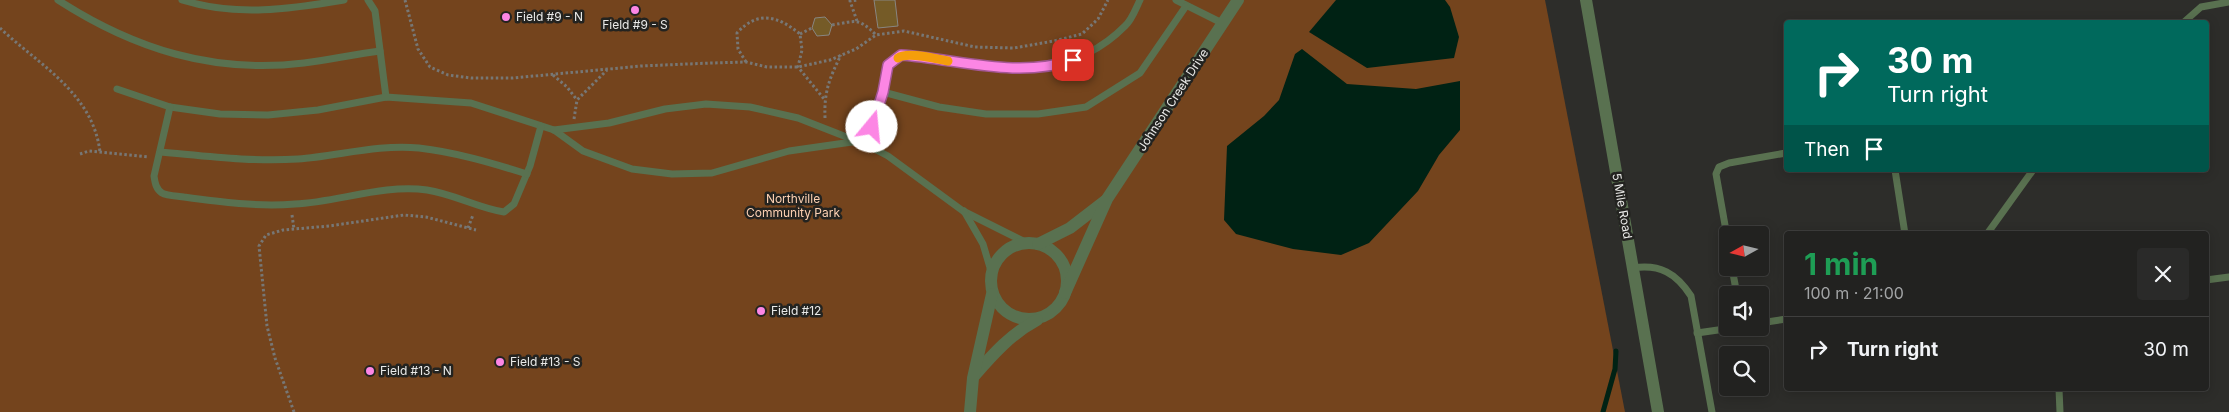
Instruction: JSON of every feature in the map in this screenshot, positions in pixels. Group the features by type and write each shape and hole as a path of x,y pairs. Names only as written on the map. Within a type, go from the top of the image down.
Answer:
{"street":[{"name":"Johnson Creek Drive","path":"1066,293 1107,199 1238,0"},
{"name":"5 Mile Road","path":"1586,0 1658,412"},
{"name":"Johnson Creek Drive","path":"1032,243 1070,228 1107,199"},
{"path":"973,378 998,348 1021,329 1052,312 1060,304 1066,293 1067,280 1065,268 1059,257 1050,249 1032,243 1015,245 1004,251 996,260 990,283 992,294 1006,313 1017,318 1029,320 1041,318"},
{"path":"970,412 973,378 992,294"}],"lane":[{"path":"58,0 92,22 144,46 192,60 246,65 303,63 380,51"},
{"path":"182,0 241,11 293,9 344,0"},
{"path":"368,0 375,11 386,97"},
{"path":"867,145 883,92 888,65 901,55 975,65 1028,68 1059,65 1088,55 1126,26 1140,0"},
{"path":"1176,0 1222,23"},
{"path":"2186,20 2202,7 2229,2"},
{"path":"883,92 939,107 986,114 1038,114 1086,107 1140,73 1186,6"},
{"path":"117,89 170,106 220,114 268,116 318,110 386,97 471,103 554,130 583,151 632,169 672,174 712,173 790,151 859,141"},
{"path":"554,130 609,123 666,110 706,104 750,107 798,118 859,141 888,156 963,211 1032,243"},
{"path":"170,106 154,176 155,186 163,194 211,201 276,205 388,191 426,190 504,212 514,204 526,174 541,126"},
{"path":"160,155 254,160 298,159 386,147 419,148 492,163 526,174"},
{"path":"1725,226 1716,174 1719,167 1728,163 1784,153"},
{"path":"1895,172 1905,231"},
{"path":"1988,231 2032,172"},
{"path":"963,211 983,244 992,271"},
{"path":"1633,268 1648,266 1664,270 1682,283 1691,296 1712,412"},
{"path":"2209,280 2229,277"},
{"path":"1769,322 1784,319"},
{"path":"1698,333 1719,330"},
{"path":"2059,391 2060,412"}],"path":[{"path":"405,0 418,49 430,67 448,75 471,78 746,62 767,66 798,67 830,60 856,49 876,35 904,31 975,47 1014,48 1082,34 1098,19 1108,0"},
{"path":"858,0 850,1 857,20 876,35"},
{"path":"746,62 738,49 737,33 746,23 757,19 772,18 788,24 800,34 802,50 798,67"},
{"path":"832,25 857,20"},
{"path":"0,28 71,89 83,105 93,126 100,152"},
{"path":"800,34 812,28"},
{"path":"823,128 825,118 824,99 828,79 841,55"},
{"path":"798,67 824,99"},
{"path":"572,128 577,100 608,69"},
{"path":"552,74 567,87 577,100"},
{"path":"80,154 89,151 160,155"},
{"path":"294,412 275,358 267,326 259,246 266,236 284,230 329,226 404,215 426,217 476,230"}],"green space":[{"name":"Northville Community Park","path":"0,0 1545,0 1625,412 0,412"}],"shaded area":[{"path":"1336,0 1445,0 1450,7 1459,37 1454,58 1367,68 1309,32"},
{"path":"1302,49 1347,84 1416,89 1460,81 1460,130 1439,155 1418,191 1369,243 1341,255 1293,249 1236,234 1224,220 1227,146 1264,116 1279,100 1295,54"}],"building":[{"path":"874,0 895,0 898,26 878,28"},
{"path":"825,17 832,25 829,35 817,36 812,28 815,18"}],"waterway":[{"path":"1603,412 1615,369 1616,351"}],"slow traffic":[{"path":"898,58 901,55 919,56 948,61"}],"place":[{"name":"Field #9 - S","path":"635,10"},
{"name":"Field #9 - N","path":"506,17"},
{"name":"Field #12","path":"761,311"},
{"name":"Field #13 - S","path":"500,362"},
{"name":"Field #13 - N","path":"370,371"}],"route":[{"path":"872,127 883,92 888,65 901,55 975,65 1028,68 1059,65 1073,60"}]}
